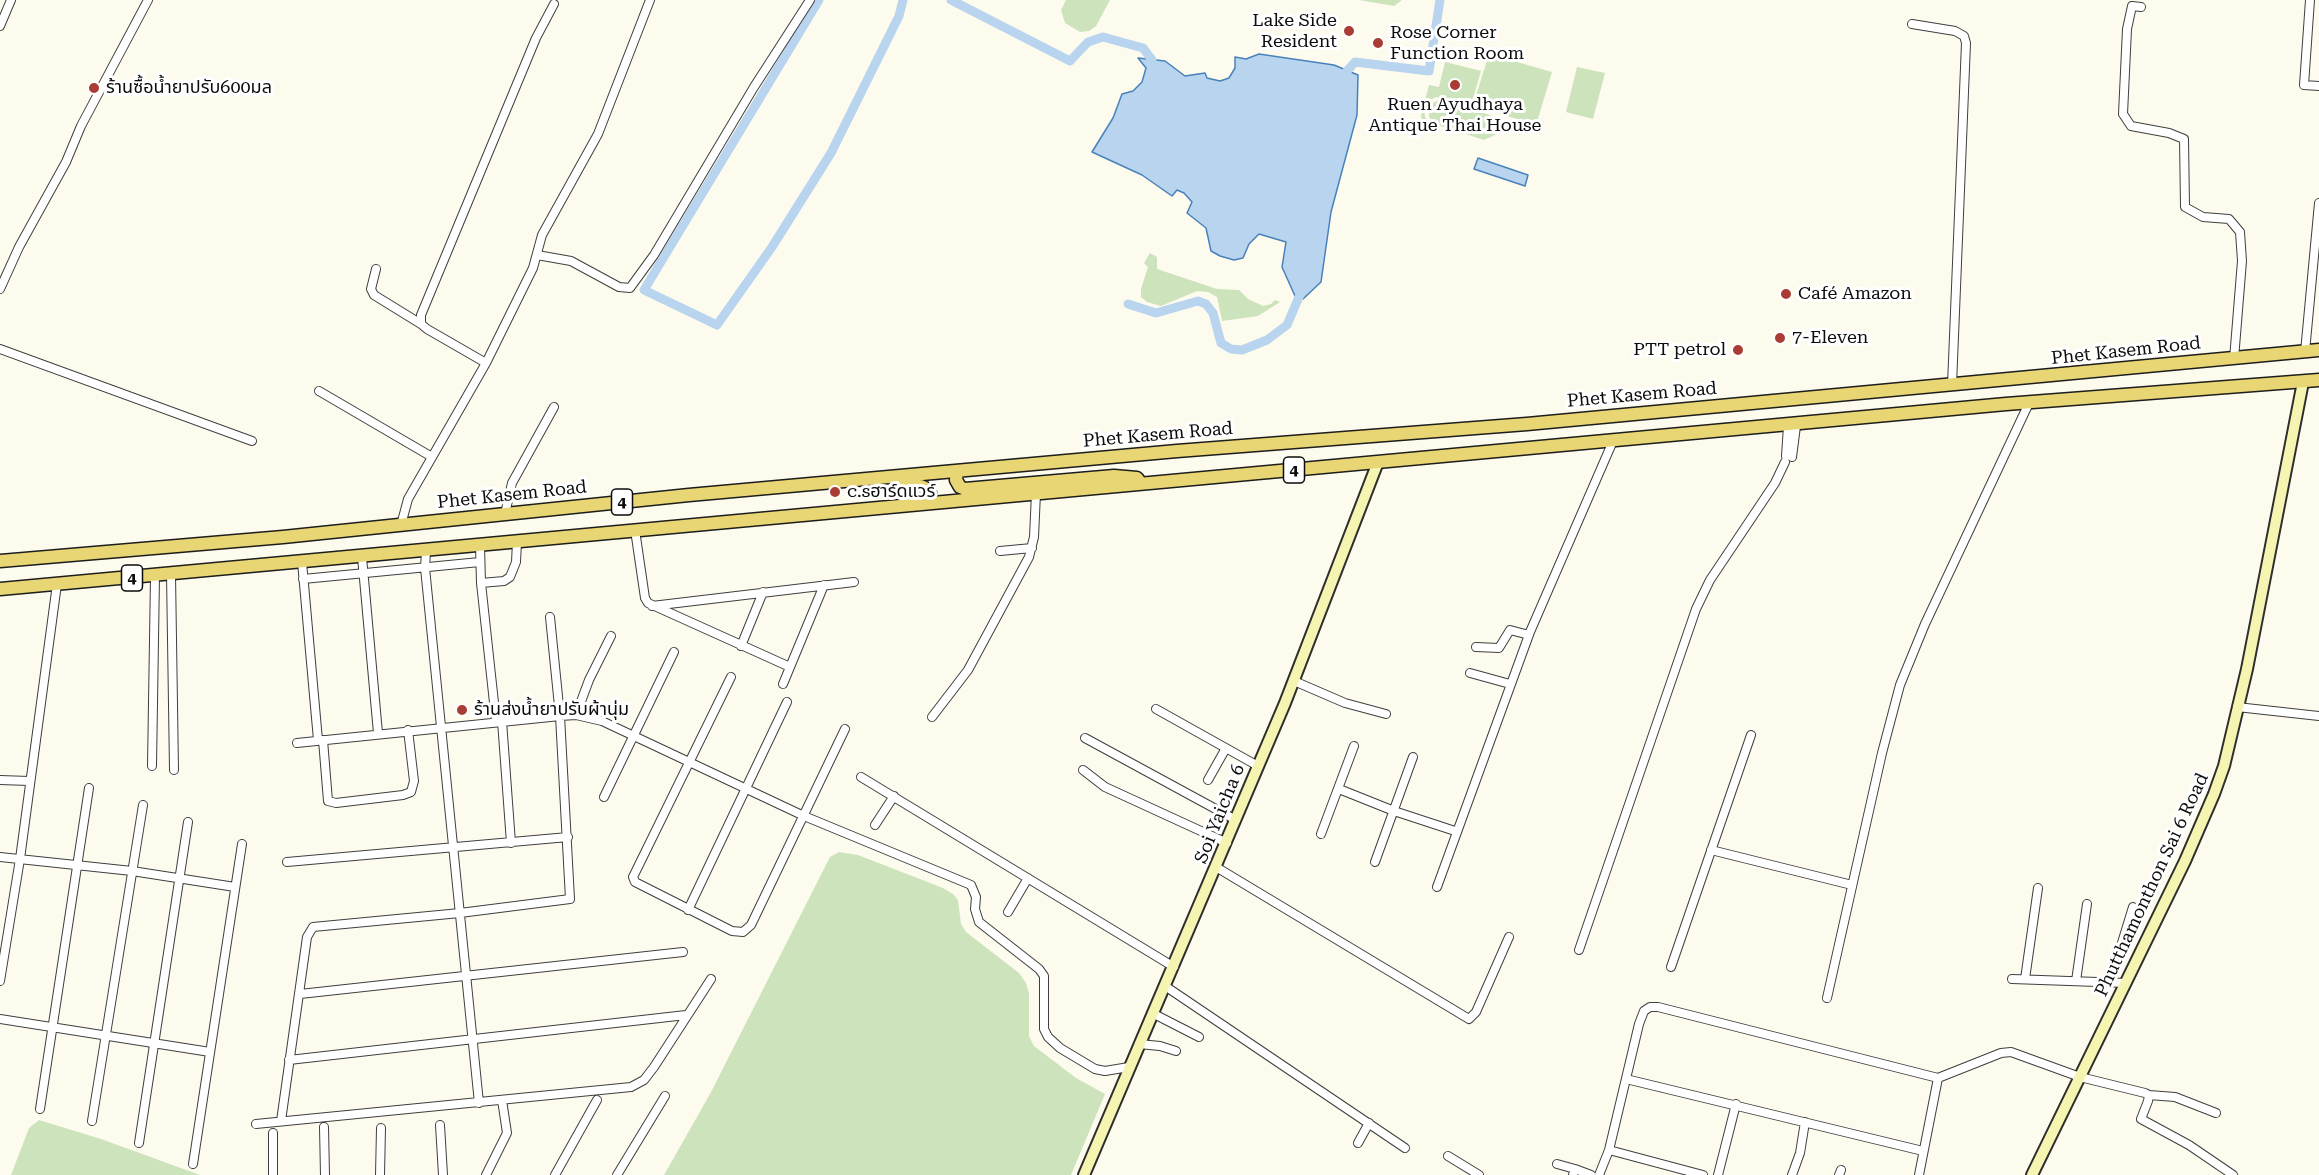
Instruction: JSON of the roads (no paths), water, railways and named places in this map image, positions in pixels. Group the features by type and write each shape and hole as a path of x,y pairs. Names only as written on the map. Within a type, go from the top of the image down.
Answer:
{"main road":[{"name":"Phet Kasem Road","path":"0,561 283,537 957,471 1177,451 1527,424 2319,350"},
{"name":"4","path":"0,589 1140,483 2029,403 2319,380"},
{"name":"Phutthamonthon Sai 6 Road","path":"2032,1175 2211,803 2224,766 2255,628 2303,382"},
{"name":"Soi Yaicha 6","path":"1084,1175 1294,681 1378,462"},
{"path":"957,471 956,480 960,487 965,489 1114,476 1137,478 1140,483"},
{"path":"798,486 813,492 914,483 930,493 926,504"}],"street":[{"path":"0,26 11,0"},
{"path":"0,290 19,247 66,162 81,126 148,0"},
{"path":"401,525 408,499 486,363 537,255 542,235 598,134 650,0"},
{"path":"537,255 571,261 619,287 630,288 654,255 754,87 810,0"},
{"path":"2310,0 2304,85 2319,86"},
{"path":"421,324 420,315 536,38 554,4"},
{"path":"2141,7 2132,6 2127,29 2123,114 2131,126 2169,133 2184,139 2186,207 2203,217 2229,219 2240,232 2242,261 2234,359"},
{"path":"1912,24 1955,31 1964,36 1966,43 1952,384"},
{"path":"2305,352 2319,203"},
{"path":"376,269 371,289 374,295 486,363"},
{"path":"0,349 252,441"},
{"path":"320,391 432,457"},
{"path":"1827,998 1900,685 1924,624 2029,403"},
{"path":"505,514 512,483 554,407"},
{"path":"1579,950 1696,609 1710,580 1788,460 1792,426"},
{"path":"1437,888 1455,831 1529,635 1613,441"},
{"path":"932,717 968,670 1011,595 1032,548 1036,493"},
{"path":"635,530 645,598 652,606 790,667"},
{"path":"481,583 504,581 510,577 516,562 517,542"},
{"path":"480,546 481,583 499,721 511,843"},
{"path":"1000,551 1032,548"},
{"path":"426,551 425,568 479,1103"},
{"path":"362,557 378,733"},
{"path":"302,562 328,801 332,803 404,795 411,792 414,781 408,730"},
{"path":"303,579 480,562"},
{"path":"171,574 174,770"},
{"path":"152,766 155,576"},
{"path":"652,606 854,582"},
{"path":"0,981 20,859 57,584"},
{"path":"783,684 824,585"},
{"path":"741,646 763,592"},
{"path":"281,1121 307,937 313,927 460,913 570,899 560,716 550,617"},
{"path":"1476,647 1499,648 1510,630 1529,635"},
{"path":"576,715 611,636"},
{"path":"604,797 674,652"},
{"path":"1470,673 1510,684"},
{"path":"731,677 633,877 635,882 732,931 739,933 747,930 845,729"},
{"path":"1294,681 1346,703 1386,714"},
{"path":"688,910 787,702"},
{"path":"2237,707 2319,716"},
{"path":"1156,709 1257,766"},
{"path":"297,743 499,721 576,715 591,717 804,816 971,885 976,897 975,909 979,922 1039,969 1044,976 1044,1022 1048,1037 1060,1048 1095,1069 1105,1071 1129,1067"},
{"path":"1671,967 1751,735"},
{"path":"1085,738 1236,820"},
{"path":"1320,834 1354,746"},
{"path":"1208,780 1226,748"},
{"path":"1375,862 1413,757"},
{"path":"1083,770 1106,787 1227,843"},
{"path":"861,777 1174,967"},
{"path":"0,780 29,781"},
{"path":"40,1108 89,788"},
{"path":"1339,789 1394,811 1455,831"},
{"path":"875,825 894,796"},
{"path":"92,1121 104,1034 143,805"},
{"path":"139,1143 188,822"},
{"path":"287,862 568,837"},
{"path":"193,1164 242,844"},
{"path":"1711,850 1852,885"},
{"path":"0,857 132,871 235,887"},
{"path":"1216,867 1469,1019 1476,1012 1509,937"},
{"path":"1008,912 1028,878"},
{"path":"2025,979 2038,888"},
{"path":"2076,981 2087,904"},
{"path":"2110,982 2133,907"},
{"path":"300,994 683,952"},
{"path":"256,1124 632,1087 644,1080 654,1067 711,979"},
{"path":"2012,979 2126,983"},
{"path":"1165,986 1406,1148"},
{"path":"1599,1175 1609,1150 1644,1011 1650,1007 1658,1007 1938,1078 2006,1051 2080,1077 2149,1095 2175,1097 2216,1113"},
{"path":"1154,1014 1199,1037"},
{"path":"289,1060 686,1015"},
{"path":"0,1019 210,1052"},
{"path":"1140,1044 1160,1046 1176,1051"},
{"path":"1919,1175 1938,1078"},
{"path":"1626,1079 1923,1151"},
{"path":"2149,1095 2141,1119 2188,1145 2233,1175"},
{"path":"617,1175 665,1096"},
{"path":"486,1175 507,1133 502,1100"},
{"path":"555,1175 597,1100"},
{"path":"1718,1175 1736,1104"},
{"path":"1792,1175 1800,1153 1805,1122"},
{"path":"1358,1143 1369,1124"},
{"path":"440,1125 443,1175"},
{"path":"324,1127 325,1175"},
{"path":"381,1128 381,1175"},
{"path":"273,1133 273,1175"},
{"path":"1609,1150 1703,1175"},
{"path":"1448,1156 1479,1175"},
{"path":"1557,1164 1574,1172 1591,1175"}],"water":[{"path":"1259,54 1334,65 1358,75 1357,115 1331,212 1321,282 1303,299 1295,296 1282,267 1286,242 1259,234 1249,244 1243,258 1234,260 1220,256 1211,251 1206,228 1187,213 1192,202 1184,193 1177,190 1172,196 1142,175 1092,152 1113,118 1122,94 1133,91 1142,82 1146,68 1138,58 1165,61 1185,76 1205,73 1207,78 1220,81 1229,78 1235,68 1235,57 1246,59"},
{"path":"1478,158 1528,175 1525,186 1474,169"}],"waterway":[{"path":"819,0 644,290 717,325 772,247 831,153 899,16 903,0"},
{"path":"951,0 1070,61 1088,42 1103,37 1143,48 1152,60"},
{"path":"1347,71 1355,62 1429,71 1440,0"},
{"path":"1128,304 1156,313 1198,301 1206,304 1213,313 1221,343 1231,349 1242,350 1267,340 1287,325 1299,297"}],"place":[{"name":"Lake Side Resident","path":"1349,31"},
{"name":"Rose Corner Function Room","path":"1378,43"},
{"name":"Ruen Ayudhaya Antique Thai House","path":"1455,85"},
{"name":"ร้านซื้อน้ำยาปรับ600มล","path":"94,88"},
{"name":"Café Amazon","path":"1786,294"},
{"name":"7-Eleven","path":"1780,338"},
{"name":"PTT petrol","path":"1738,350"},
{"name":"c.sฮาร์ดแวร์","path":"835,492"},
{"name":"ร้านส่งน้ำยาปรับผ้านุ่ม","path":"462,710"}]}
